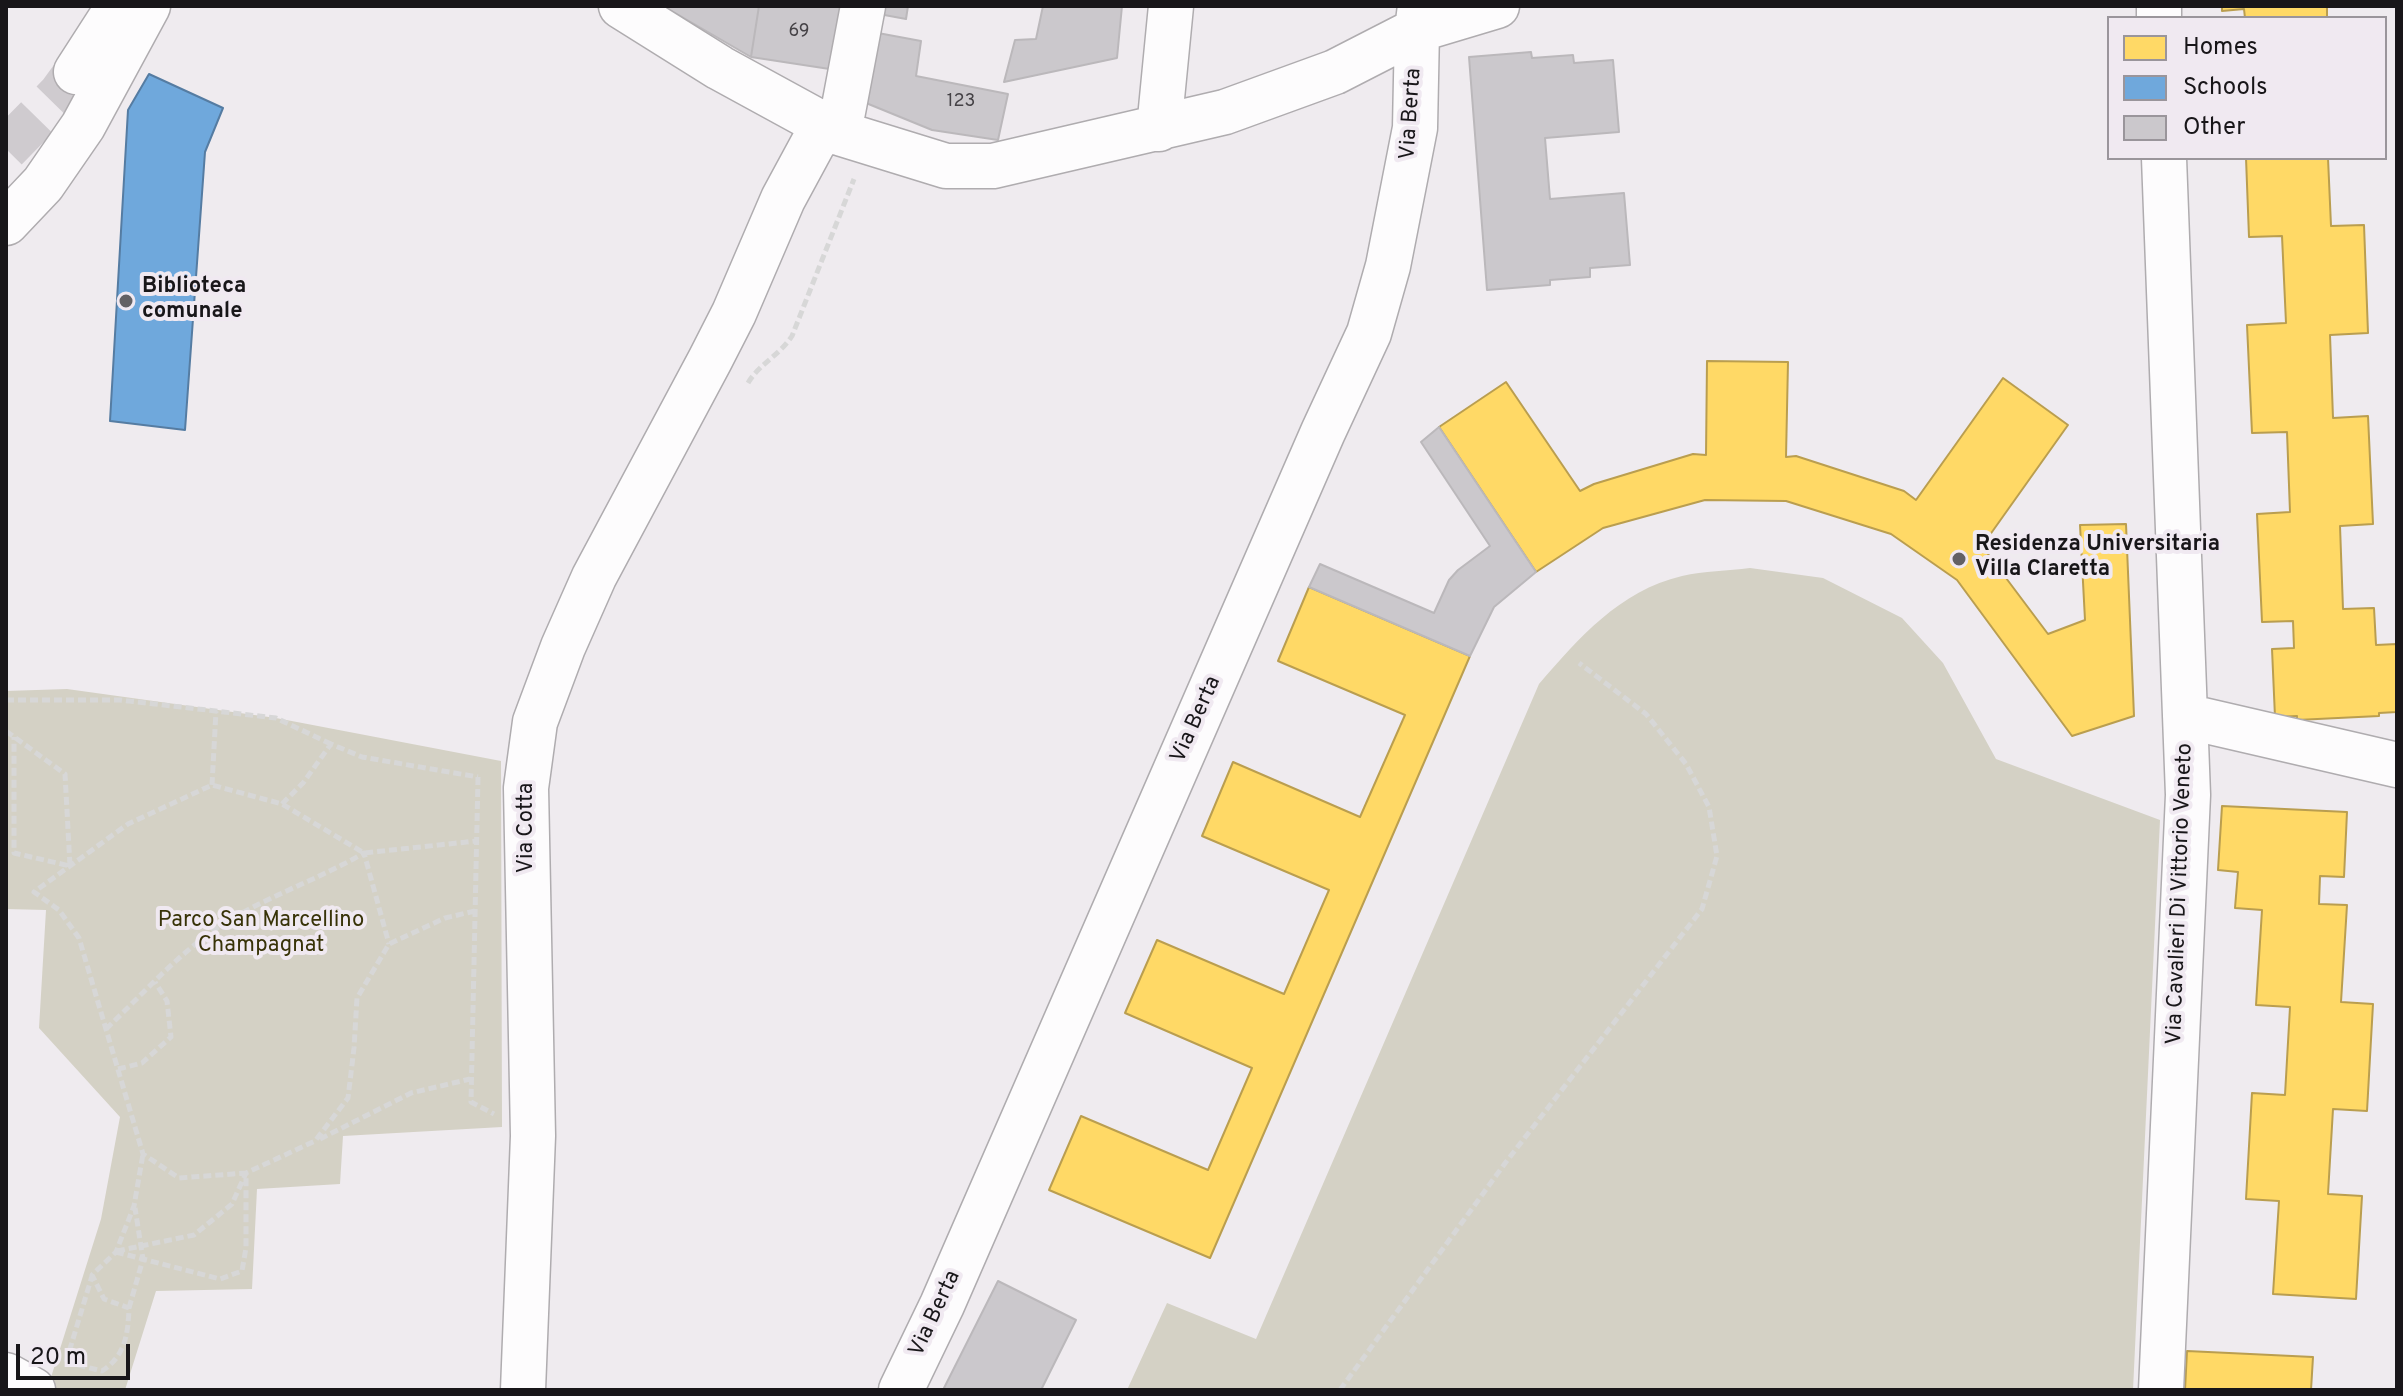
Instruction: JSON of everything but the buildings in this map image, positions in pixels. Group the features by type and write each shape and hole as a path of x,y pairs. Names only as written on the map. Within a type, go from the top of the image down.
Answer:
{"street":[{"path":"621,6 720,68 831,129 946,166 993,166 1225,112 1335,72 1418,18 1497,6"},
{"name":"Via Cotta","path":"523,1390 533,1136 526,788 535,722 594,577 734,313 783,199 831,129 863,6"},
{"path":"1159,129 1171,6"},
{"path":"76,72 114,13 147,9"},
{"path":"6,223 43,184 83,126 147,9"},
{"name":"Via Berta","path":"901,1390 942,1305 1369,333 1388,266 1415,128 1418,18"},
{"name":"Via Cavalieri Di Vittorio Veneto","path":"2161,1390 2188,795 2164,160"},
{"path":"2185,716 2397,765"},
{"path":"6,1375 48,1383"}],"path":[{"path":"1340,1390 1506,1162 1702,909 1717,856 1709,807 1686,764 1646,714 1579,663"},
{"path":"6,700 120,700 276,718 362,757 526,788"},
{"path":"212,785 216,711"},
{"path":"6,731 65,774 70,866"},
{"path":"14,737 14,853 70,866"},
{"path":"282,804 303,783 331,744"},
{"path":"478,777 471,1102 533,1136"},
{"path":"48,1383 66,1362 92,1275 116,1252 134,1206 143,1154 79,938 59,910 34,892 128,824 212,785 282,804 364,853 389,944"},
{"path":"106,1029 185,953 231,919 364,853 476,841"},
{"path":"315,1141 348,1098 357,998 389,944 445,918 475,911"},
{"path":"118,1069 142,1063 171,1037 167,1001 155,982"},
{"path":"143,1154 179,1178 246,1173 411,1093 470,1079"},
{"path":"116,1252 194,1235 232,1204 246,1173"},
{"path":"116,1252 220,1279 242,1271 246,1248 246,1173"},
{"path":"66,1362 102,1371 117,1361 128,1328 129,1308 143,1259 134,1206"},
{"path":"92,1275 104,1299 129,1308"}],"green space":[{"path":"1750,568 1823,578 1902,618 1943,663 1996,759 2160,820 2133,1390 1127,1390 1167,1303 1256,1339 1539,684 1602,618 1639,593 1682,576"},
{"name":"Parco San Marcellino Champagnat","path":"67,689 276,718 501,761 502,1127 343,1136 340,1184 257,1189 252,1289 156,1291 125,1390 47,1390 101,1219 120,1117 39,1028 46,910 6,909 6,691"}],"tunnel":[{"path":"6,149 60,94 76,72"}],"place":[{"name":"Biblioteca comunale","path":"126,301"},
{"name":"Residenza Universitaria Villa Claretta","path":"1959,559"}]}
